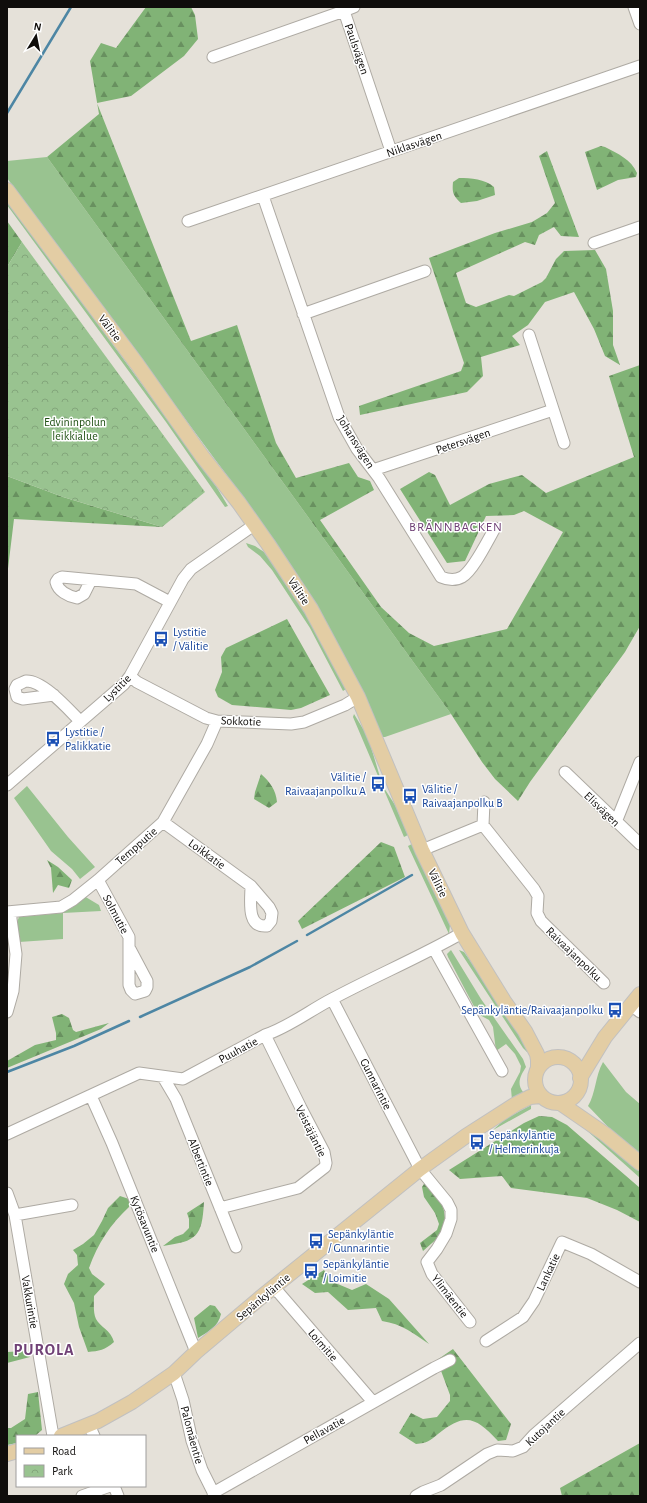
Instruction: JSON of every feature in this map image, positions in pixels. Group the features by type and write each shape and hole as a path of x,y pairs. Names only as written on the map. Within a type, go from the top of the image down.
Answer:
{"main road":[{"name":"Välitie","path":"7,190 137,364 202,456 254,525 310,609 358,697 422,850 462,933 504,1001 525,1031 537,1054 538,1060 536,1073"},
{"path":"637,1004 591,1050 576,1058 549,1059 542,1063 536,1073 536,1085 541,1096 549,1101 560,1103 605,1134 640,1163"},
{"name":"Välitie","path":"525,1031 550,1054 560,1058"},
{"path":"560,1103 572,1097 604,1037"},
{"path":"560,1058 571,1061 576,1066 582,1104 588,1115 605,1134"},
{"name":"Sepänkyläntie","path":"516,1104 536,1073"},
{"name":"Sepänkyläntie","path":"66,1435 92,1430 174,1373 196,1352 342,1231 420,1169 466,1136 516,1104 530,1097 541,1096"}],"street":[{"path":"634,7 640,24"},
{"name":"Paulsvägen","path":"213,57 349,9 391,151"},
{"name":"Niklasvägen","path":"188,221 640,66"},
{"name":"Johansvägen","path":"263,196 339,417 358,449 380,478 442,577 451,580 462,577 471,568 495,528"},
{"path":"594,243 640,227"},
{"path":"304,314 425,271"},
{"path":"529,335 564,442"},
{"name":"Petersvägen","path":"373,470 553,410"},
{"name":"Lystitie","path":"7,785 124,684 130,676 183,579 191,569 254,525"},
{"path":"91,580 136,584 170,602"},
{"name":"Sokkotie","path":"130,676 137,682 206,718 217,721 291,724 304,722 345,705 358,697"},
{"path":"54,695 80,721"},
{"name":"Tempputie","path":"9,912 61,907 98,880 163,822 207,744 217,721"},
{"path":"616,822 640,762"},
{"name":"Elisvägen","path":"565,772 640,844"},
{"path":"422,850 483,825 484,802"},
{"name":"Loikkatie","path":"163,822 251,886"},
{"name":"Raivaajanpolku","path":"483,825 534,889 538,896 537,913 541,921 604,983"},
{"name":"Solmutie","path":"98,880 129,937 130,949"},
{"path":"7,1012 14,991 16,954 9,912"},
{"name":"Puuhatie","path":"7,1134 139,1073 184,1079 265,1035 277,1031 332,999 434,949 462,933"},
{"path":"434,949 502,1071"},
{"name":"Gunnarintie","path":"332,999 420,1169"},
{"name":"Veistäjäntie","path":"220,1208 298,1188 325,1167 326,1163 324,1152 265,1035"},
{"name":"Albertintie","path":"163,1077 176,1100 236,1247"},
{"name":"Kytösavuntie","path":"91,1096 112,1143 196,1352"},
{"name":"Ylimäentie","path":"420,1169 447,1202 451,1210 451,1219 446,1234 437,1249 426,1262 432,1274 470,1322"},
{"name":"Vakkurintie","path":"7,1192 15,1215 53,1435"},
{"path":"15,1215 72,1205"},
{"name":"Lankatie","path":"486,1341 523,1317 534,1301 562,1242 590,1254 640,1282"},
{"name":"Loimitie","path":"273,1289 279,1293 373,1402"},
{"name":"Kutojantie","path":"416,1496 441,1485 487,1454 497,1450 513,1452 523,1448 534,1435 640,1343"},
{"name":"Pellavatie","path":"214,1494 373,1402 450,1360"},
{"name":"Palomäentie","path":"174,1373 192,1441 202,1470 214,1494"},
{"path":"82,1496 107,1487"}],"green space":[{"path":"146,7 191,7 195,15 198,39 184,56 131,96 97,103 90,61 101,43 116,48"},
{"path":"97,104 191,341 237,325 276,443 296,478 349,463 358,477 370,481 374,490 320,520 381,607 409,633 434,646 507,629 563,532 524,511 514,515 486,516 465,561 447,563 400,489 429,472 435,475 450,505 489,484 522,475 546,493 634,457 609,376 640,365 640,626 625,652 530,782 518,801 495,779 482,762 451,714 47,157 99,114"},
{"path":"601,146 628,160 637,173 636,177 618,180 597,190 585,152"},
{"path":"547,151 579,237 561,236 554,227 539,235 535,245 525,242 456,273 466,303 476,307 509,295 514,296 542,282 546,278 556,259 564,251 595,250 606,269 613,311 613,345 620,365 605,356 594,329 574,292 545,302 528,325 512,336 520,345 481,357 483,376 467,392 360,415 359,406 461,371 464,363 429,258 495,233 532,222 547,213 555,203 539,156"},
{"path":"47,157 451,714 385,737 381,737 242,496 7,178 7,161"},
{"path":"459,178 486,182 494,187 495,195 477,201 461,203 455,196 453,189 453,182"},
{"path":"7,199 216,486 228,506 225,507 166,422 7,205"},
{"path":"7,221 22,242 7,267"},
{"name":"Edvininpolun leikkialue","path":"22,242 205,492 162,527 63,497 7,476 7,267"},
{"path":"7,476 63,497 162,527 14,519 7,577"},
{"path":"246,543 255,546 264,552 275,566 313,626 346,689 343,691 310,628 272,570 260,556 248,547"},
{"path":"287,619 330,695 301,708 291,710 232,705 218,697 215,690 222,672 221,657 226,648"},
{"path":"354,714 368,737 380,777 386,791 395,805 408,835 404,837 353,717"},
{"path":"261,774 272,786 277,802 269,808 254,799"},
{"path":"27,786 68,837 95,867 80,879 72,869 51,851 14,798"},
{"path":"381,842 394,847 405,877 302,929 298,921"},
{"path":"412,844 450,925 449,934 408,846"},
{"path":"47,860 58,867 72,880 69,888 58,885 53,893 51,868"},
{"path":"84,896 99,905 101,911 63,913 63,939 19,942 17,922 19,917 62,913 73,907"},
{"path":"451,950 481,999 523,1059 526,1067 521,1076 520,1085 523,1092 512,1100 511,1089 520,1072 521,1066 515,1054 506,1044 496,1051 493,1027 489,1020 478,1014 448,957 447,954"},
{"path":"459,950 464,952 532,1052 527,1052 523,1048"},
{"path":"62,1014 69,1018 73,1030 76,1032 109,1023 101,1029 7,1068 7,1061 35,1045 56,1040 52,1017"},
{"path":"603,1062 626,1092 640,1104 640,1156 610,1129 588,1106 593,1096 598,1073"},
{"path":"531,1105 531,1109 493,1130 505,1119"},
{"path":"539,1116 552,1117 567,1125 640,1188 640,1222 617,1210 587,1198 511,1188 502,1176 460,1179 449,1170 524,1123"},
{"path":"575,1117 640,1172 640,1178 574,1119"},
{"path":"429,1183 443,1205 445,1218 440,1236 423,1251 420,1243 437,1230 439,1224 435,1213 424,1197 422,1187 424,1184"},
{"path":"120,1196 129,1199 129,1207 105,1235 96,1250 89,1268 92,1274 105,1284 94,1296 94,1314 98,1322 113,1338 114,1342 102,1350 88,1352 79,1327 74,1303 64,1284 68,1274 78,1265 77,1255 73,1250 94,1235 108,1208"},
{"path":"204,1202 202,1223 196,1235 183,1242 163,1246 175,1237 183,1234 189,1228 187,1213"},
{"path":"324,1270 333,1282 352,1290 366,1284 389,1299 429,1344 396,1324 382,1321 376,1308 348,1310 328,1292 315,1293 302,1284"},
{"path":"210,1305 215,1306 221,1314 220,1318 212,1328 198,1338 194,1318"},
{"path":"453,1349 511,1424 506,1440 498,1441 483,1427 470,1420 456,1422 430,1440 423,1443 416,1444 399,1433 411,1413 423,1419 437,1417 450,1401 450,1395 437,1360"},
{"path":"25,1351 30,1357 7,1363 7,1352"},
{"path":"38,1392 42,1430 36,1435 16,1435 16,1443 7,1445 7,1428 11,1428 25,1419 28,1394"},
{"path":"640,1443 640,1496 562,1496 560,1488"}],"waterway":[{"path":"7,113 71,7"},
{"path":"307,935 412,875"},
{"path":"140,1017 250,967 297,941"},
{"path":"7,1072 74,1046 129,1021"}],"place":[{"name":"Lystitie / Välitie","path":"161,639"},
{"name":"Lystitie / Palikkatie","path":"53,739"},
{"name":"Välitie / Raivaajanpolku A","path":"378,784"},
{"name":"Välitie / Raivaajanpolku B","path":"410,796"},
{"name":"Sepänkyläntie/Raivaajanpolku","path":"615,1010"},
{"name":"Sepänkyläntie / Helmerinkuja","path":"477,1142"},
{"name":"Sepänkyläntie / Gunnarintie","path":"316,1241"},
{"name":"Sepänkyläntie / Loimitie","path":"311,1271"}],"district":[{"name":"BRÄNNBACKEN","path":"456,527"},
{"name":"PUROLA","path":"44,1350"}]}
